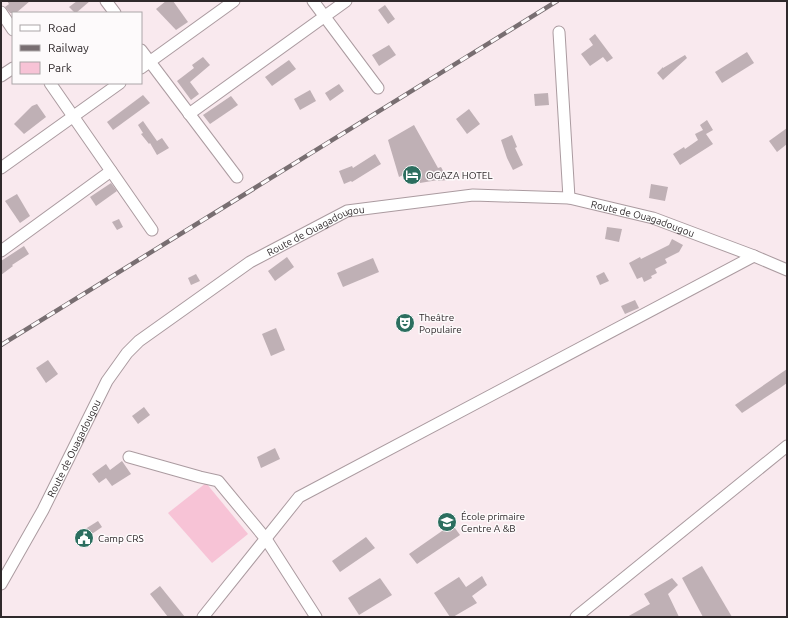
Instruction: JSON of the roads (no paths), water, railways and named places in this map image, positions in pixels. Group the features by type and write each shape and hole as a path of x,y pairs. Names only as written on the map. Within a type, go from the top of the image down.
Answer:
{"street":[{"path":"106,1 114,12"},
{"path":"145,65 234,1"},
{"path":"313,1 378,88"},
{"path":"189,114 346,1"},
{"path":"1,12 12,28"},
{"path":"559,32 569,198"},
{"path":"142,54 145,65 189,114 237,177"},
{"path":"1,76 12,69"},
{"path":"51,84 152,230"},
{"path":"1,168 119,84"},
{"path":"1,252 112,171"},
{"name":"Route de Ouagadougou","path":"1,584 43,510 107,381 138,341 250,262 347,211 473,196 569,198 653,218 787,270"},
{"path":"203,617 299,498 754,256"},
{"path":"576,617 787,446"},
{"path":"129,457 218,481 266,539 316,617"}],"railway":[{"path":"1,345 557,1"}],"place":[{"name":"OGAZA HOTEL","path":"412,175"},
{"name":"Theâtre Populaire","path":"405,323"},
{"name":"École primaire Centre A &B","path":"447,522"},
{"name":"Camp CRS","path":"84,538"}]}
